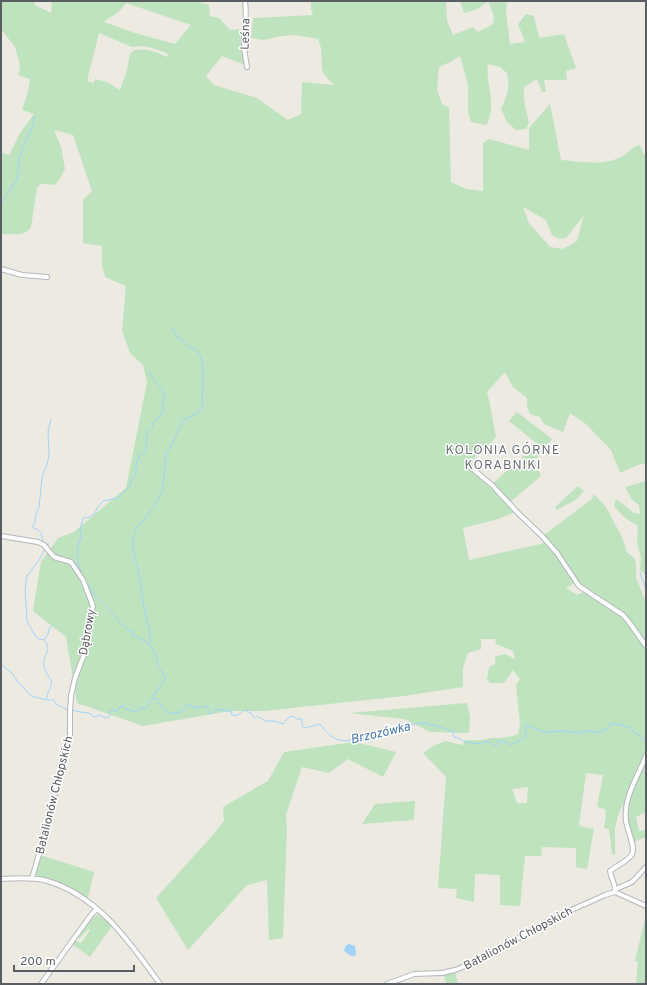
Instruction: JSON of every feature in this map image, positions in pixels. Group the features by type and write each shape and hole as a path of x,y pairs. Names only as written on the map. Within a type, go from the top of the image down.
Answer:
{"street":[{"name":"Leśna","path":"245,1 246,21 244,53 247,67"},
{"path":"1,269 22,275 47,277"},
{"path":"468,465 492,485 542,536 557,554 579,586 623,615 630,622 646,646"},
{"name":"Dąbrowy","path":"1,536 38,542 44,545 54,557 71,562 83,580 93,606 84,655 75,678 71,696 70,711"},
{"name":"Batalionów Chłopskich","path":"32,878 70,735 70,711"},
{"path":"646,756 628,798 626,808 626,822 632,845 632,855 629,859 610,871 616,891 646,906"},
{"name":"Batalionów Chłopskich","path":"387,984 414,974 442,973 470,964 558,916 616,891 632,882 646,867"},
{"path":"1,879 32,878 44,880 82,897 113,924 133,946 160,984"},
{"path":"41,984 96,908"}],"green space":[{"path":"1,1 35,1 35,5 51,13 52,1 196,1 209,5 210,16 219,18 230,30 244,29 245,65 222,56 206,76 214,85 257,98 288,120 301,114 302,82 334,85 323,73 321,48 318,39 295,35 264,40 251,38 253,18 313,15 311,1 446,1 447,21 453,35 473,27 478,32 493,24 494,16 488,1 507,1 506,12 510,44 525,42 518,24 526,14 534,16 539,38 564,34 576,68 566,71 567,80 544,80 546,92 542,92 537,79 524,87 524,101 529,122 526,129 516,130 507,122 501,109 507,95 508,83 507,73 500,67 488,64 491,105 487,125 471,122 468,112 468,85 460,56 439,67 437,90 442,104 449,108 451,182 466,189 483,191 483,143 489,139 529,150 529,128 550,104 561,160 592,163 607,162 621,157 632,148 640,145 646,156 646,464 640,464 620,473 611,450 586,424 570,413 563,432 544,424 540,417 530,414 527,406 527,398 513,387 505,372 487,392 496,437 486,448 468,463 516,512 498,519 463,528 469,560 545,543 556,555 575,583 566,588 577,595 583,592 618,612 629,624 646,650 646,797 644,802 646,802 646,812 636,817 639,831 646,830 646,837 633,842 627,820 628,807 634,787 643,769 619,812 615,828 615,855 612,854 609,829 604,828 606,816 605,809 597,807 603,775 586,773 579,826 594,829 587,869 576,867 576,848 542,847 541,856 525,856 520,906 500,905 500,875 475,874 474,902 456,898 457,889 438,888 446,777 423,753 433,746 445,741 463,745 465,740 504,738 518,734 520,724 516,685 520,679 513,670 504,683 490,683 487,679 489,667 495,664 495,657 505,654 515,659 513,651 496,644 495,639 481,639 481,649 468,653 463,668 463,687 404,696 264,711 230,711 143,726 77,703 66,637 33,611 41,562 58,538 74,532 126,488 147,382 143,365 130,353 122,331 126,286 105,277 102,264 102,246 83,243 83,200 92,191 73,135 55,130 61,147 65,169 58,182 54,185 43,184 37,187 31,227 29,230 22,234 1,234 1,152 9,155 20,133 34,114 22,110 28,92 30,79 18,75 20,68 15,47 1,29","holes":["126,3 191,25 175,44 135,33 104,22 117,13","99,33 132,47 144,46 169,54 167,57 151,51 134,50 130,54 127,70 120,90 107,82 95,79 94,83 87,81","523,207 546,220 552,235 559,239 566,238 584,215 577,241 563,249 550,247 529,223","528,787 527,803 517,803 512,789"]},
{"path":"460,1 488,1 478,9 464,13"},
{"path":"517,412 552,439 544,449 509,421"},
{"path":"535,446 542,453 531,463 536,465 541,476 510,502 492,484"},
{"path":"646,481 645,575 640,569 641,558 637,542 638,526 625,518 614,506 616,499 634,513 640,514 639,505 632,500 625,487"},
{"path":"578,486 584,491 577,499 557,510 555,507"},
{"path":"594,494 606,507 622,537 627,552 634,558 636,563 636,578 646,602 646,644 625,614 581,586 544,535 592,499"},
{"path":"467,703 470,717 469,733 430,732 404,719 349,713"},
{"path":"354,742 396,752 383,777 348,759 329,773 302,767 286,815 287,828 283,938 269,940 267,880 247,885 188,950 156,898 224,821 223,807 268,781 284,752"},
{"path":"415,801 414,820 362,824 375,804"},
{"path":"40,855 94,872 88,898 69,887 37,876 35,873"},
{"path":"98,914 112,926 90,957 72,944 75,940 81,943 90,930 88,929 80,938 77,936 90,920"},
{"path":"646,914 646,984 636,984 638,962 635,961"},
{"path":"455,972 458,984 446,984 444,975"}],"water":[{"path":"348,944 355,946 355,956 351,956 344,951"}],"waterway":[{"path":"1,207 4,199 17,179 19,158 33,125 34,116"},
{"path":"153,696 166,678 158,665 155,653 150,645 150,631 146,618 133,549 133,538 136,529 148,515 163,489 166,454 172,445 183,420 197,414 202,407 203,367 201,357 196,349 188,347 183,340 178,338 172,328"},
{"path":"149,372 159,387 163,390 164,399 162,405 164,409 159,418 153,422 153,427 148,431 145,442 147,444 145,452 140,454 136,464 136,473 131,480 130,486 118,498 103,501 95,513 90,517 83,518 77,552 78,563 83,577 93,593 126,629 133,632 132,635 141,638 149,644"},
{"path":"44,541 40,532 33,528 33,526 39,507 42,477 49,456 48,431 51,419"},
{"path":"44,640 36,637 27,621 25,589 27,576 45,549"},
{"path":"640,571 646,590"},
{"path":"46,699 52,682 44,667 44,661 48,648 44,640 50,627 53,625"},
{"name":"Brzozówka","path":"1,664 12,673 31,696 54,700 56,704 68,710"},
{"name":"Brzozówka","path":"72,710 89,713 94,717 100,715 105,718 110,716 109,711 113,710 116,712 120,707 124,706 126,709 136,712 140,708 146,709 153,698 157,699 161,706 170,713 182,711 188,705 197,708 206,706 208,707 208,712 210,714 215,710 224,710 232,712 231,714 235,716 244,710 251,713 254,718 257,716 265,721 274,721 283,724 289,717 293,716 297,719 302,719 302,726 306,728 320,724 332,736 346,741 406,725 425,723 454,732 454,737 465,742 481,744 488,741 496,745 499,743 499,740 501,740 510,745 524,737 526,733 525,726 527,725 543,732 567,731 577,733 588,731 600,732 608,728 610,724 615,724 631,728 634,733 638,734 643,740 646,741"}],"district":[{"name":"KOLONIA GÓRNE KORABNIKI","path":"503,456"}]}
